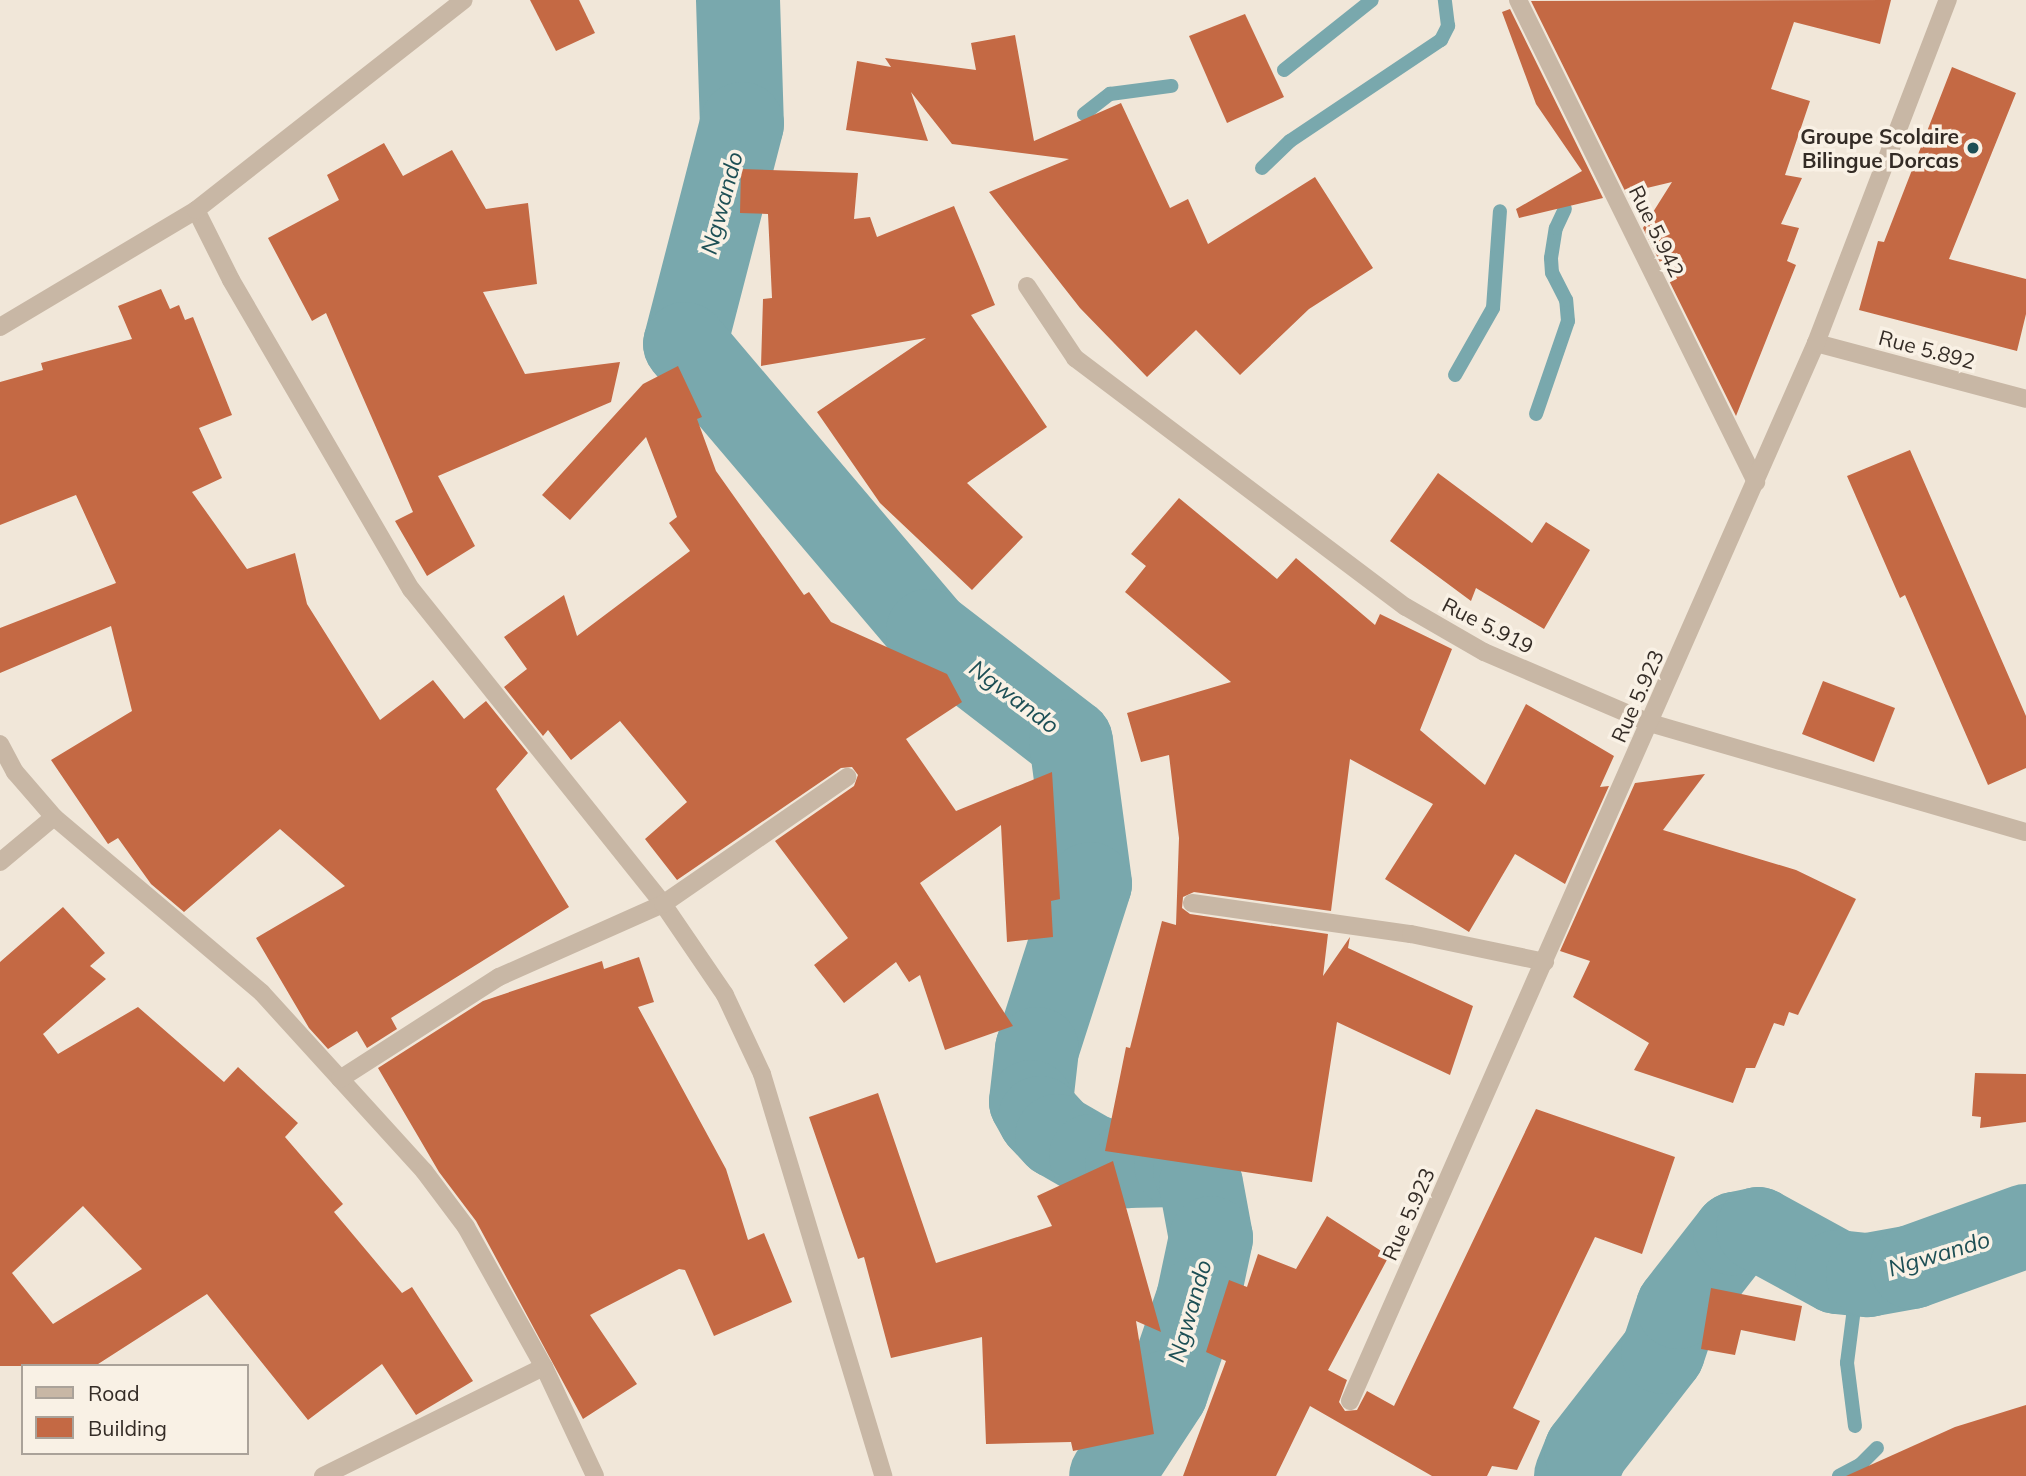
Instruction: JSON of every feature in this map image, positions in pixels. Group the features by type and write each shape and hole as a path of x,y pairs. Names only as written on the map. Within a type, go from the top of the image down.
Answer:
{"street":[{"path":"0,327 196,210 464,0"},
{"name":"Rue 5.942","path":"1518,0 1756,482"},
{"name":"Rue 5.923","path":"1350,1401 1816,343 1948,0"},
{"path":"196,210 231,280 411,589 663,904 726,995 762,1074 883,1476"},
{"name":"Rue 5.919","path":"1027,286 1075,358 1406,607 1484,652 1650,723 2026,832"},
{"name":"Rue 5.892","path":"1816,343 2026,399"},
{"path":"0,744 15,772 54,817 262,993 424,1171 466,1227 544,1367 595,1476"},
{"path":"340,1079 448,1006 499,977 663,904 847,777"},
{"path":"0,862 54,817"},
{"path":"1192,903 1411,933 1545,962"},
{"path":"323,1476 544,1367"}],"building":[{"path":"530,0 579,0 595,33 556,51"},
{"path":"1891,0 1880,44 1794,22 1771,89 1810,101 1785,175 1802,178 1781,224 1799,228 1787,261 1796,265 1736,416 1643,228 1672,182 1626,193 1531,1"},
{"path":"1510,9 1603,198 1519,218 1516,209 1582,171 1536,104 1502,12"},
{"path":"1245,14 1284,97 1227,123 1189,36"},
{"path":"1015,35 1034,141 1121,103 1170,208 1188,199 1208,244 1315,177 1373,268 1309,309 1240,375 1196,330 1147,377 1080,308 989,192 1069,159 952,144 911,92 928,141 846,130 857,61 891,67 885,58 976,70 971,43"},
{"name":"Groupe Scolaire Bilingue Dorcas","path":"1952,67 2016,93 1949,259 2026,279 2026,314 2017,351 1859,310 1878,241 1884,242"},
{"path":"384,143 403,176 452,150 486,209 528,203 537,284 483,292 525,374 620,362 611,402 438,476 475,546 427,576 395,521 413,512 326,313 312,321 268,238 339,200 327,175"},
{"path":"741,169 858,173 854,219 870,217 877,237 954,206 995,305 971,315 1047,427 967,483 1023,537 972,590 880,503 817,412 926,338 761,366 763,299 772,298 768,214 740,213"},
{"path":"161,289 170,309 179,305 185,320 193,317 232,415 199,428 222,478 192,492 247,569 295,553 307,604 380,720 433,680 464,719 486,701 528,753 496,789 569,907 391,1018 397,1029 367,1048 357,1031 328,1049 309,1028 256,938 345,886 280,829 184,912 151,884 118,838 108,844 51,760 132,711 111,626 0,673 0,628 116,583 76,495 0,525 0,382 43,370 41,363 132,339 118,306"},
{"path":"678,366 702,417 697,419 716,471 804,595 809,592 831,622 947,674 962,702 906,739 956,811 1052,772 1060,899 1051,901 1053,937 1007,942 1001,825 920,883 1013,1026 945,1050 920,975 909,982 896,962 844,1003 814,965 848,938 775,841 854,786 858,775 852,767 841,768 677,880 645,839 687,802 620,721 571,760 548,730 543,736 504,687 527,669 504,637 564,595 577,636 690,551 669,523 677,517 646,437 570,520 542,495 643,384"},
{"path":"1910,450 2026,716 2026,768 1988,785 1905,595 1900,598 1847,476"},
{"path":"1438,473 1532,543 1546,522 1590,550 1544,629 1476,588 1471,601 1390,541"},
{"path":"1179,498 1277,579 1296,558 1375,625 1380,614 1452,649 1420,730 1485,785 1526,704 1614,756 1600,787 1609,786 1565,884 1515,854 1469,932 1385,879 1433,804 1350,759 1331,911 1194,892 1183,897 1182,908 1190,914 1328,934 1323,976 1350,937 1348,948 1473,1006 1450,1075 1337,1022 1312,1182 1105,1151 1126,1047 1130,1048 1162,921 1176,925 1179,838 1169,755 1141,762 1127,713 1231,682 1125,592 1146,566 1131,554"},
{"path":"1823,681 1895,708 1874,762 1802,734"},
{"path":"1705,774 1663,830 1796,870 1856,899 1798,1015 1789,1012 1784,1026 1774,1023 1755,1068 1746,1068 1733,1103 1634,1070 1649,1043 1573,997 1590,961 1560,951 1635,783"},
{"path":"63,907 105,953 90,966 106,979 43,1034 58,1054 138,1007 224,1082 238,1067 298,1123 285,1137 343,1204 334,1212 402,1293 412,1287 473,1381 416,1415 382,1364 308,1420 207,1294 98,1364 0,1366 0,962","holes":["83,1206 142,1269 53,1324 12,1273"]},
{"path":"639,957 654,1002 638,1007 726,1169 748,1240 764,1233 792,1302 714,1336 685,1270 679,1269 590,1315 637,1384 583,1419 476,1221 439,1172 378,1068 483,1001 602,961 604,969"},
{"path":"1975,1073 2026,1074 2026,1122 1980,1128 1981,1117 1972,1116"},
{"path":"878,1093 936,1263 1052,1226 1037,1196 1113,1161 1161,1332 1136,1321 1154,1434 1073,1451 1071,1442 986,1444 982,1337 891,1358 864,1257 858,1259 809,1117"},
{"path":"1536,1109 1675,1157 1642,1254 1595,1237 1513,1408 1540,1421 1517,1470 1492,1466 1487,1476 1432,1476 1310,1406 1276,1476 1183,1476 1226,1361 1206,1352 1229,1280 1247,1287 1258,1254 1296,1269 1327,1216 1389,1256 1328,1370 1347,1380 1339,1402 1345,1411 1357,1410 1367,1391 1394,1406"},
{"path":"1711,1288 1802,1306 1795,1341 1741,1330 1735,1355 1701,1349"},
{"path":"2026,1405 2026,1476 1846,1476 1955,1427"}],"waterway":[{"name":"Ngwando","path":"738,0 742,124 685,344 928,631 1071,741 1090,884 1037,1049 1031,1102 1040,1118 1057,1136 1091,1156 1127,1166 1176,1165 1195,1170 1201,1184 1211,1238 1198,1299 1166,1392 1111,1476"},
{"path":"1284,70 1372,0"},
{"path":"1262,168 1290,141 1441,40 1448,26 1445,0"},
{"path":"1084,114 1110,94 1171,86"},
{"path":"1536,414 1568,321 1566,300 1552,273 1551,258 1556,228 1565,209"},
{"path":"1455,375 1493,308 1500,211"},
{"name":"Ngwando","path":"1576,1476 1586,1451 1663,1352 1678,1307 1735,1234 1758,1229 1837,1272 1868,1275 1912,1267 2026,1226"},
{"path":"1855,1426 1847,1363 1856,1293"},
{"path":"1839,1476 1860,1465 1877,1448"}],"place":[{"name":"Groupe Scolaire Bilingue Dorcas","path":"1973,148"}]}
